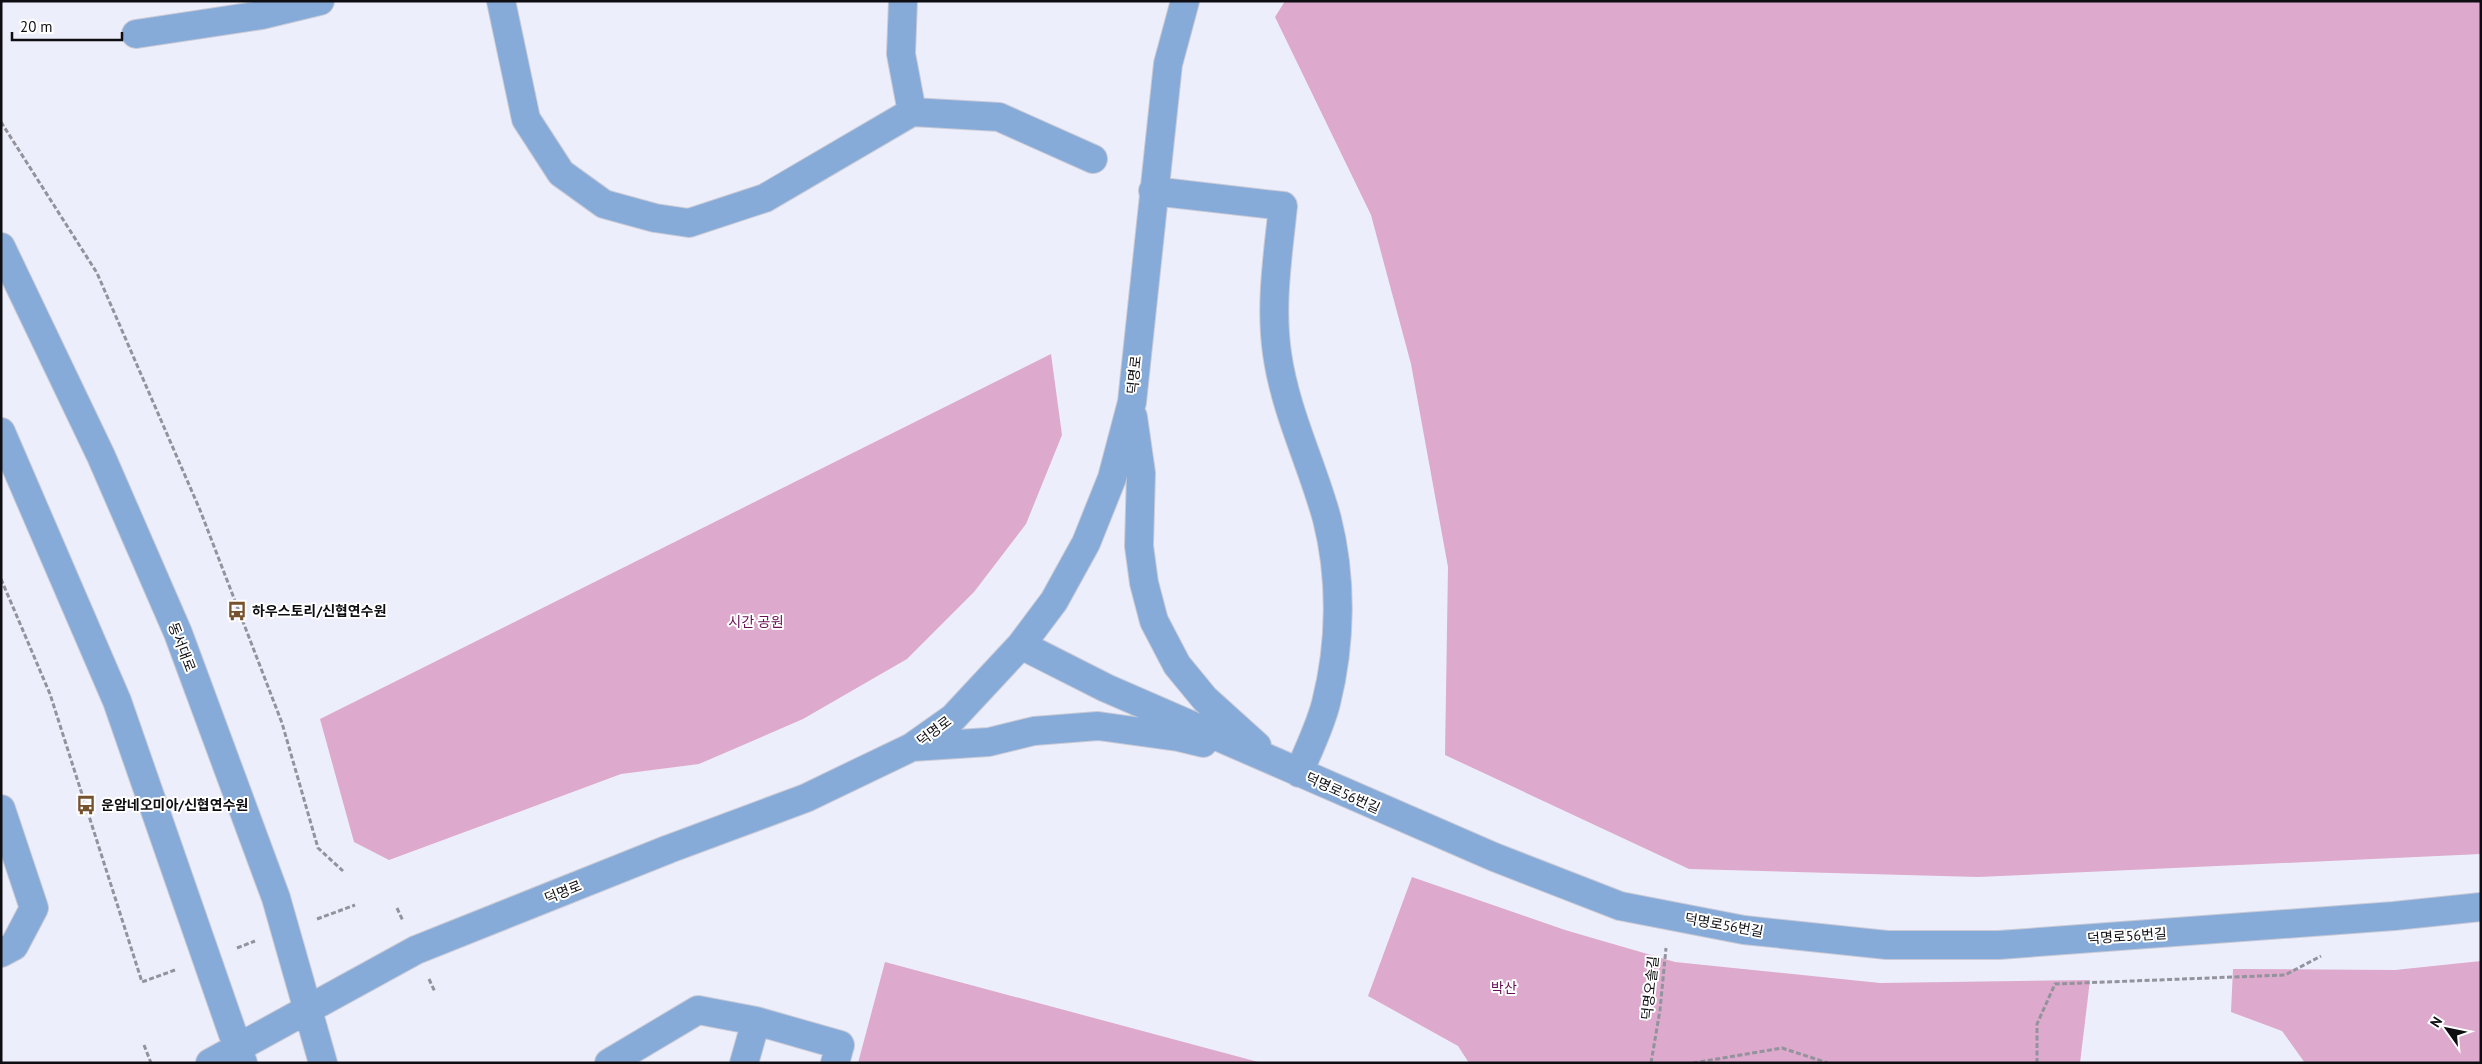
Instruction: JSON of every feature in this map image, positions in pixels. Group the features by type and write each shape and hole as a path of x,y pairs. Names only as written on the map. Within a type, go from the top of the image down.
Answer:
{"street":[{"path":"136,34 262,14 320,1"},
{"path":"501,1 526,119 562,173 604,204 647,216 689,223 765,198 912,112 999,117 1093,159"},
{"path":"903,1 901,54 912,112"},
{"name":"덕명로","path":"210,1063 240,1055 308,1010 416,950 669,849 806,798 912,747 952,718 1021,645 1054,601 1086,543 1112,478 1132,402 1168,64 1185,1"},
{"path":"1153,191 1283,206 1275,281 1277,353 1296,430 1327,519 1337,572 1336,642 1326,703 1299,773"},
{"name":"동서대로","path":"1,247 101,456 178,634 276,898 322,1063"},
{"path":"1132,402 1141,473 1139,546 1144,583 1154,622 1177,665 1205,698 1275,762"},
{"path":"1,432 117,700 240,1055"},
{"name":"덕명로56번길","path":"1021,645 1106,688 1512,864 1620,906 1744,930 1887,945 1999,945 2394,916 2481,907"},
{"path":"912,747 989,742 1034,731 1098,726 1178,736 1275,762"},
{"path":"1,808 34,908 14,946 1,953"},
{"path":"609,1063 698,1010 756,1021 840,1045 835,1063"},
{"path":"744,1063 756,1021"}],"path":[{"path":"1,122 97,273 200,510 279,714 318,848 343,871"},
{"path":"1,579 50,694 142,982 355,905"},
{"name":"덕명오솔길","path":"1651,1063 1660,1010 1669,915"},
{"path":"2037,1063 2037,1024 2055,984 2285,975 2327,952"},
{"path":"144,1045 151,1063"},
{"path":"1693,1063 1782,1048 1828,1063"}],"green space":[{"path":"1285,1 2481,1 2481,854 1978,877 1689,869 1445,755 1448,567 1411,364 1371,215 1275,17"},
{"name":"시간 공원","path":"1051,354 1062,435 1026,524 974,592 907,659 803,719 699,764 621,774 389,860 354,842 320,719"},
{"name":"박산","path":"1412,877 1565,930 1675,962 1880,983 2090,980 2080,1063 1469,1063 1458,1046 1368,996"},
{"path":"2481,961 2481,1063 2305,1063 2282,1031 2231,1012 2233,969 2395,970"},
{"path":"885,962 1262,1063 858,1063"}],"place":[{"name":"하우스토리/신협연수원","path":"237,611"},
{"name":"운암네오미아/신협연수원","path":"86,805"}]}
